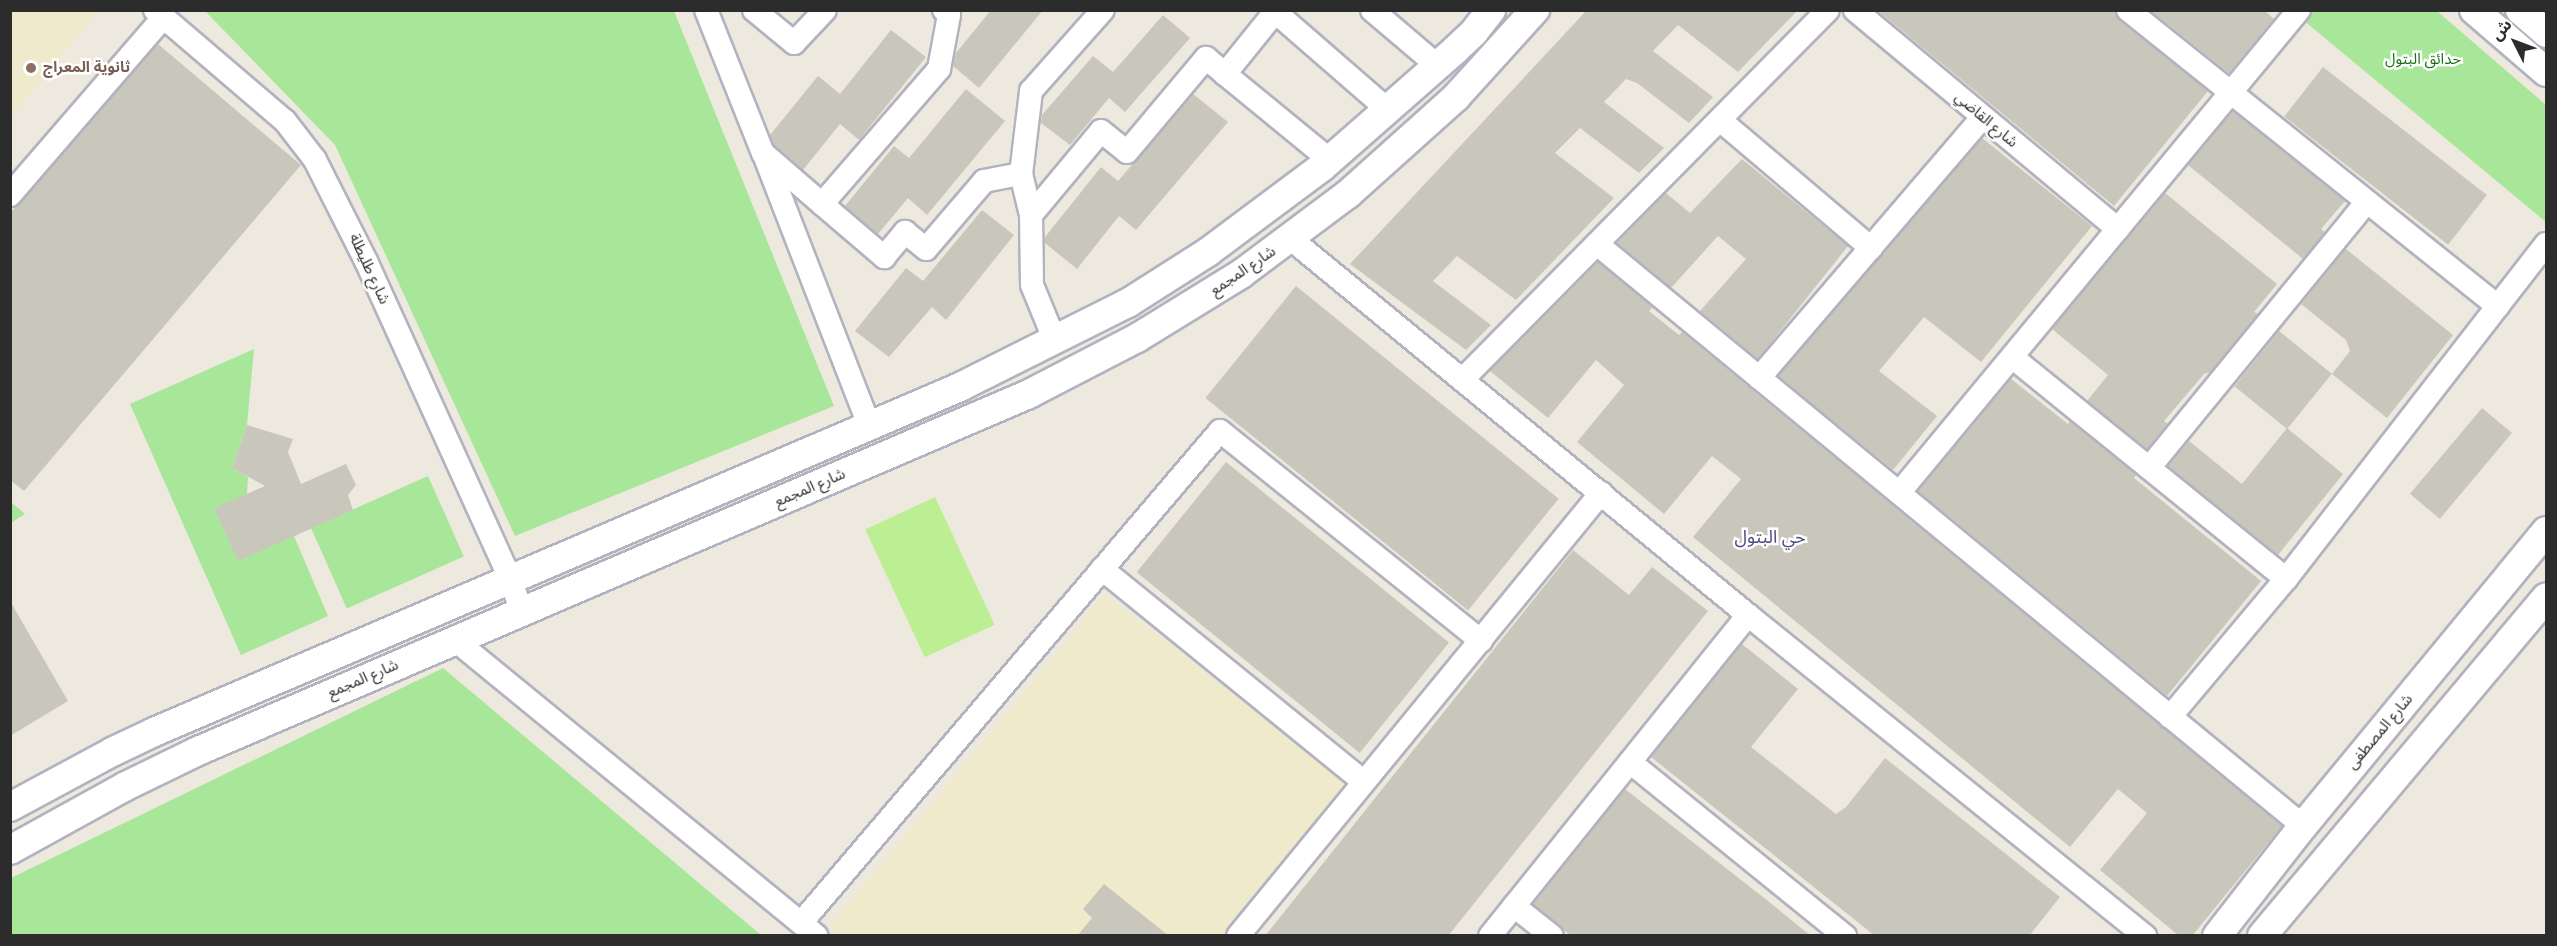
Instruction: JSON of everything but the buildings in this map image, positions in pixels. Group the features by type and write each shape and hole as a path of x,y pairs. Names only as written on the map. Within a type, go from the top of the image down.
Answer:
{"street":[{"path":"706,10 868,425"},
{"path":"754,10 794,43 825,10"},
{"path":"822,204 939,69 949,15 944,10"},
{"path":"1055,341 1032,285 1031,215 1021,174 1031,91 1103,10"},
{"path":"1372,10 1446,58"},
{"path":"10,807 154,732 960,387 1128,303 1209,252 1330,160 1474,32 1491,10"},
{"path":"1491,10 1488,22 1492,31 1506,36 1527,21"},
{"path":"1462,380 1828,10"},
{"name":"شارع القاضي","path":"1855,10 2118,229"},
{"path":"2128,10 2498,306"},
{"path":"1899,493 2299,10"},
{"path":"2474,10 2547,72"},
{"path":"2520,10 2547,33"},
{"path":"1225,74 1274,11 1387,109"},
{"path":"10,195 159,14"},
{"name":"شارع طليطلة","path":"159,14 285,121 315,160 366,261 510,579 522,612"},
{"name":"شارع المجمع","path":"10,850 126,786 198,751 1029,394 1146,333 1291,239 1403,147 1478,74 1527,21"},
{"path":"1446,58 1471,47 1479,52 1483,62 1478,74"},
{"path":"1031,215 1101,131 1127,152 1206,58 1330,160"},
{"path":"1759,378 1982,118"},
{"path":"1720,120 1871,248"},
{"path":"763,153 884,257 905,232 926,249 984,181 1021,174"},
{"path":"2149,468 2367,202"},
{"path":"1291,239 1748,615 2145,936"},
{"path":"1597,244 2303,826"},
{"path":"2170,717 2286,579 2547,244"},
{"path":"2012,357 2286,579"},
{"path":"455,640 809,929 1102,569 1220,431 1481,641"},
{"path":"1238,936 1600,493"},
{"name":"شارع المصطفى","path":"2217,936 2303,826 2547,531"},
{"path":"1102,569 1363,781"},
{"path":"2262,936 2547,597"},
{"path":"1490,936 1748,615"},
{"path":"1630,762 1845,936"},
{"path":"1514,906 1551,936"}],"shaded area":[{"name":"ثانوية المعراج","path":"11,11 99,11 11,117"},
{"path":"1105,594 1354,786 1233,935 840,936 829,927"}],"green space":[{"path":"205,11 674,11 834,406 515,536 335,145"},
{"name":"حدائق البتول","path":"2309,11 2437,11 2546,105 2546,222 2302,19"},
{"path":"254,349 247,425 232,468 248,477 247,494 215,509 238,560 294,536 328,616 241,655 130,404"},
{"path":"428,476 464,556 347,608 311,528"},
{"path":"935,497 995,625 925,657 865,530"},
{"path":"11,502 25,514 11,523"},
{"path":"443,668 761,935 11,935 11,878"}],"place":[{"name":"ثانوية المعراج","path":"31,68"}],"district":[{"name":"حي البتول","path":"1770,537"}]}
